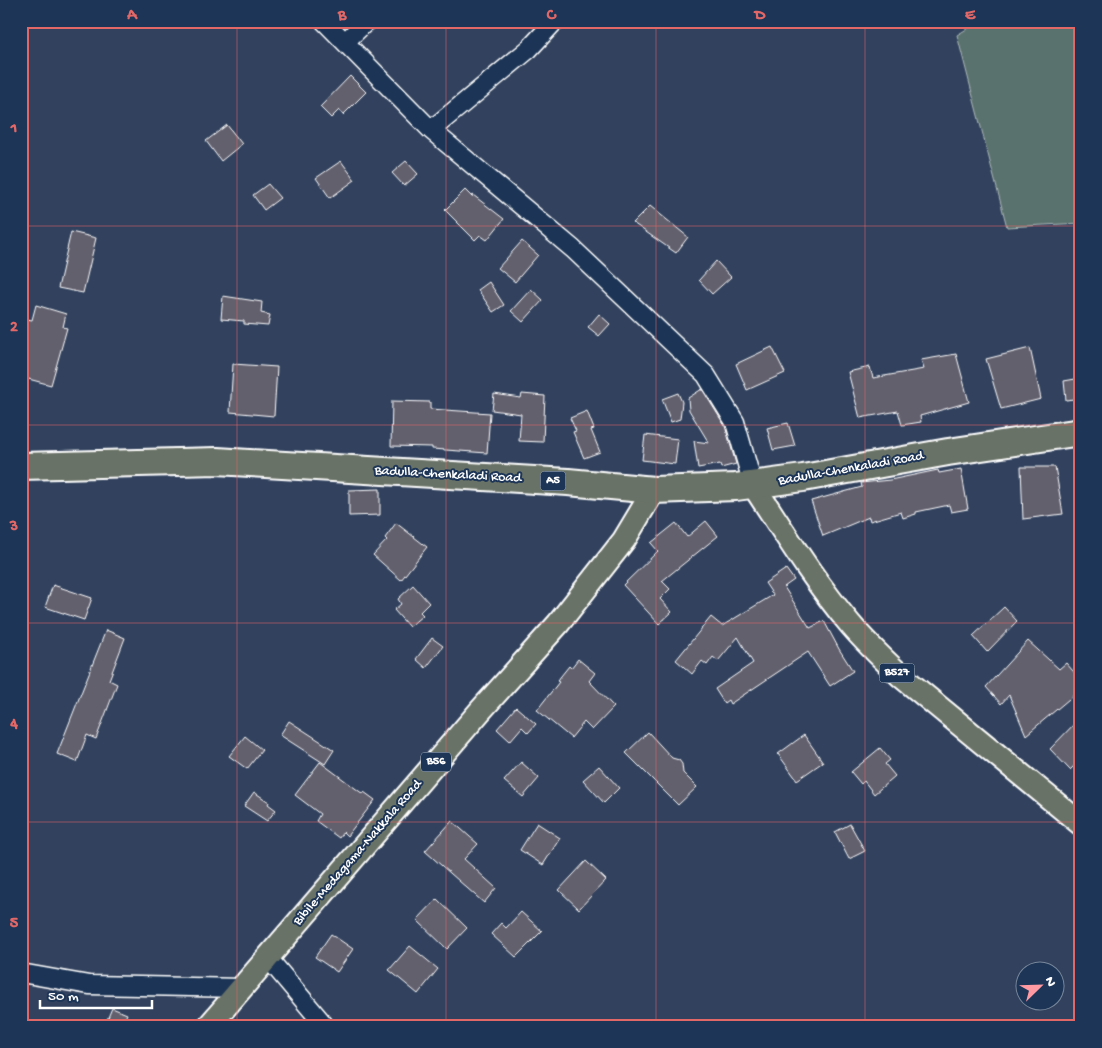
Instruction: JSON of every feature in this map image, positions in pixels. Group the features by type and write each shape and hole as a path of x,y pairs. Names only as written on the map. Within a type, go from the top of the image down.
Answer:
{"highway":[{"name":"Badulla-Chenkaladi Road","path":"21,466 216,461 568,482 654,490 710,489 803,478 948,452 1081,432"}],"main road":[{"name":"B527","path":"753,485 824,592 874,650 901,676 1081,824"},
{"name":"Bibile-Medagama-Nakkala Road","path":"208,1027 481,710 558,624 624,540 654,490"}],"street":[{"path":"324,21 431,130 573,249 706,375 735,422 753,485"},
{"path":"346,42 367,21"},
{"path":"431,130 529,49 555,21"},
{"path":"268,958 326,1027"},
{"path":"21,973 89,985 242,988"}],"green space":[{"path":"980,21 1081,21 1081,223 1007,227 957,35"}],"building":[{"path":"350,76 366,92 343,115 339,110 331,118 320,107"},
{"path":"227,125 242,144 221,161 206,141"},
{"path":"341,161 355,180 330,198 316,178"},
{"path":"406,161 418,174 404,186 392,173"},
{"path":"268,184 280,198 264,210 253,195"},
{"path":"465,190 504,219 487,240 480,235 475,240 445,210"},
{"path":"650,206 688,237 676,253 633,223"},
{"path":"71,232 96,238 83,293 58,288"},
{"path":"522,241 538,255 515,282 498,268"},
{"path":"716,261 731,277 712,294 699,280"},
{"path":"489,282 504,305 493,312 478,290"},
{"path":"531,289 543,300 523,322 511,311"},
{"path":"223,296 262,302 261,313 270,315 268,326 244,324 244,321 221,319"},
{"path":"36,305 66,314 63,327 67,328 51,385 21,377 21,339 27,319 32,320"},
{"path":"599,314 610,324 599,336 588,327"},
{"path":"772,347 785,373 747,390 736,364"},
{"path":"1030,348 1041,399 1001,409 986,359"},
{"path":"956,354 969,402 920,416 921,422 902,425 898,411 860,418 848,372 870,367 873,378 924,369 921,360"},
{"path":"233,364 277,367 274,416 230,412"},
{"path":"1081,378 1081,398 1066,400 1064,381"},
{"path":"702,389 725,426 736,464 721,468 720,464 698,468 694,441 709,443 689,410 688,398"},
{"path":"678,393 682,402 680,419 671,422 662,399"},
{"path":"494,394 521,398 522,394 545,396 543,442 519,441 521,414 492,410"},
{"path":"392,401 430,402 430,409 490,413 487,453 432,449 432,447 391,446"},
{"path":"587,411 594,429 591,430 600,452 584,458 573,432 576,431 570,418"},
{"path":"788,423 795,446 773,450 767,428"},
{"path":"645,435 678,439 675,464 642,460"},
{"path":"1021,467 1055,467 1063,514 1023,519"},
{"path":"961,469 968,509 951,512 949,505 916,512 916,514 903,518 901,512 870,521 869,517 823,536 811,501 862,487 861,483 890,480 938,470 939,473"},
{"path":"380,489 380,515 349,516 349,490"},
{"path":"706,521 718,536 662,581 670,589 660,599 672,612 659,624 623,585 658,551 651,543 676,523 687,537"},
{"path":"396,523 427,547 401,580 373,555 387,540 385,538"},
{"path":"786,569 794,580 784,587 810,628 824,621 853,671 830,686 808,652 730,704 728,700 724,703 715,689 753,663 738,637 718,661 713,657 707,665 702,661 692,674 676,660 711,617 722,626 773,595 765,583"},
{"path":"53,585 92,598 84,620 45,607"},
{"path":"413,585 429,603 420,612 423,615 409,627 394,610 401,604 398,599"},
{"path":"1004,607 1017,621 987,652 973,636"},
{"path":"106,630 125,638 109,680 117,684 96,739 87,735 77,762 57,754"},
{"path":"432,638 443,646 426,668 416,659"},
{"path":"1028,641 1059,669 1066,663 1081,680 1081,689 1026,735 1009,695 1001,704 986,687"},
{"path":"578,659 595,673 589,681 614,707 592,730 584,722 571,738 537,710 569,666 571,668"},
{"path":"516,707 536,724 528,733 522,727 510,741 497,729"},
{"path":"1081,717 1081,759 1070,770 1050,749"},
{"path":"289,721 334,750 325,764 280,735"},
{"path":"648,732 672,758 679,760 682,764 683,773 697,787 678,805 626,753"},
{"path":"804,735 823,762 797,780 778,754"},
{"path":"245,736 262,750 247,769 229,756"},
{"path":"880,748 890,760 885,764 895,776 874,794 864,781 861,784 851,772"},
{"path":"320,762 363,794 364,792 375,800 347,836 343,832 339,838 316,821 320,814 295,795"},
{"path":"521,762 539,778 523,797 504,781"},
{"path":"599,766 619,788 604,803 583,780"},
{"path":"254,792 269,802 268,804 276,810 267,821 244,806"},
{"path":"452,821 478,844 464,859 496,888 484,903 425,851"},
{"path":"537,823 560,838 543,865 520,850"},
{"path":"850,824 865,851 849,859 835,832"},
{"path":"586,861 606,880 579,909 559,890"},
{"path":"437,899 467,928 447,949 417,920"},
{"path":"521,912 542,931 516,957 491,934 501,923 506,928"},
{"path":"331,934 353,949 337,972 315,957"},
{"path":"410,946 438,969 418,994 389,970"},
{"path":"112,1008 127,1014 121,1027 104,1027"}]}
